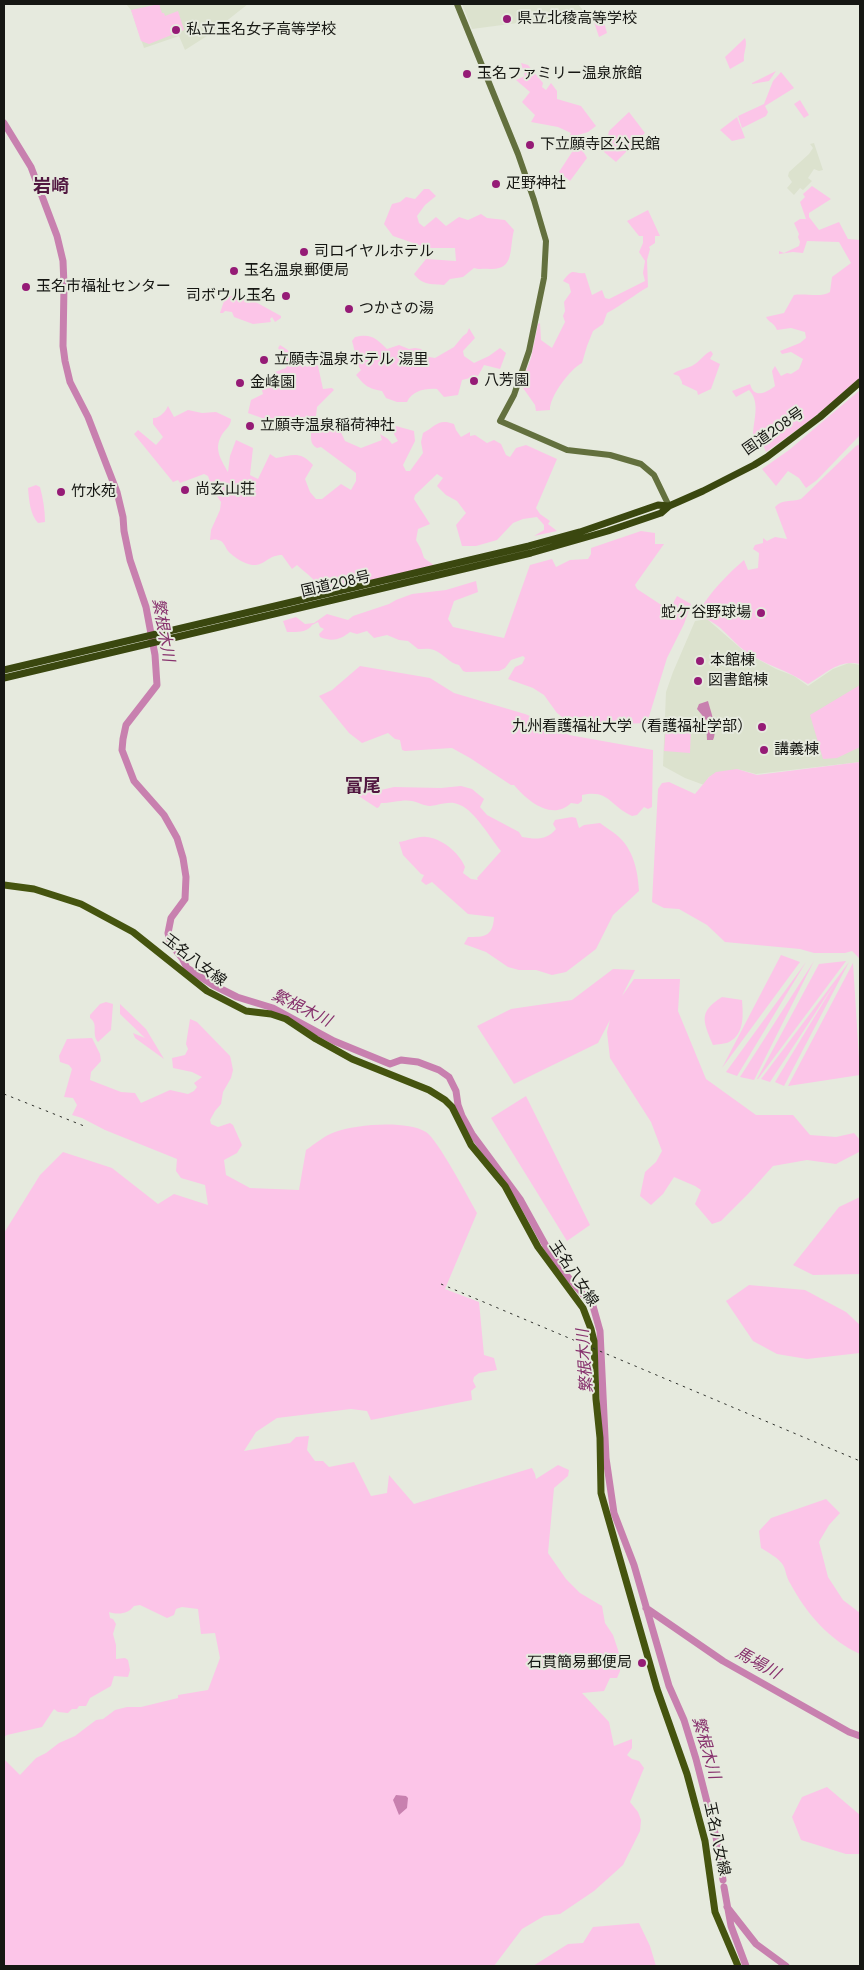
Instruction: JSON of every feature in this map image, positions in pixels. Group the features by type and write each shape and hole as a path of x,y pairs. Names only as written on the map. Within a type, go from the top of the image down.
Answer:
{"highway":[{"name":"国道208号","path":"4,670 159,637 530,546 580,532 658,505 670,506 767,457 820,417 860,382"},
{"name":"国道208号","path":"4,678 137,642"}],"main road":[{"path":"457,4 521,163 546,241 544,278 530,351 514,395 500,421 567,450 610,455 641,464 654,475 670,506"},
{"name":"玉名八女線","path":"4,885 34,889 81,904 133,932 207,991 246,1011 271,1014 286,1019 316,1039 352,1059 429,1090 452,1107 471,1145 505,1186 538,1247 583,1308 592,1330 600,1438 601,1493 655,1681 687,1774 706,1841 715,1912 738,1966"}],"shaded area":[{"name":"私立玉名女子高等学校","path":"126,4 248,4 210,34 185,50 179,36 144,48 131,10"},
{"path":"159,4 165,16 178,11 184,30 149,44 141,41 131,10"},
{"name":"県立北稜高等学校","path":"462,4 578,4 586,14 472,29"},
{"path":"603,19 607,33 599,37 594,22"},
{"path":"745,38 744,61 730,69 725,57"},
{"path":"521,63 528,65 543,83 542,87 546,90 551,83 557,91 557,99 581,106 596,126 588,132 578,135 580,146 587,158 570,181 559,172 574,149 568,139 571,133 558,127 531,122 535,115 522,102 530,92 516,80 525,76"},
{"path":"776,71 769,81 752,84 752,83"},
{"path":"781,72 794,88 765,106 768,112 766,116 742,128 738,116 764,104 773,81"},
{"path":"800,100 809,115 804,118 794,104"},
{"path":"629,112 645,133 616,162 604,152 609,131"},
{"path":"737,117 745,138 732,141 720,130"},
{"path":"814,143 823,170 814,169 808,178 812,181 803,190 800,188 794,195 787,188 792,182 788,176 789,172 809,154 813,148 810,144"},
{"path":"812,186 831,199 809,213 809,217 819,230 839,222 848,239 860,240 860,379 808,422 766,452 762,442 753,436 756,406 753,395 749,390 736,397 732,391 750,384 754,392 768,391 775,386 772,371 775,366 781,376 787,373 791,374 799,369 803,359 791,352 782,354 780,351 800,343 806,338 805,332 791,328 777,330 766,317 784,313 794,295 822,295 830,292 832,277 851,263 839,242 807,241 803,253 779,254 779,251 784,253 799,246 799,234 794,223 800,219 806,219 800,202 805,197 803,194"},
{"path":"424,189 429,189 436,196 425,205 417,216 419,223 424,227 436,217 446,226 459,217 468,220 481,214 487,218 505,220 514,230 510,257 504,266 498,268 474,268 463,277 450,279 444,285 427,283 417,278 414,274 426,259 456,261 455,248 428,248 393,236 384,224 392,204 400,202 406,197 415,199"},
{"path":"648,210 660,236 655,236 655,243 649,247 647,260 648,287 607,313 603,324 593,331 582,363 572,371 557,391 550,410 536,411 535,405 521,385 531,358 538,324 540,323 541,340 552,348 565,322 563,316 565,311 564,302 571,292 569,284 563,281 572,272 585,273 592,295 602,290 605,298 609,299 645,281 643,273 645,261 639,252 643,243 643,236 639,236 627,221"},
{"path":"232,296 245,298 244,302 250,303 252,300 281,316 281,318 275,322 272,317 270,319 271,322 253,324 234,317 232,312 225,311 220,313 225,298"},
{"path":"469,328 475,338 463,351 464,356 474,363 500,348 506,353 500,369 484,365 478,376 462,380 458,395 444,397 437,389 428,389 412,395 407,402 397,402 386,398 382,391 368,386 356,375 361,370 352,341 355,337 373,337 387,349 399,345 409,349 421,349 429,357 435,358 454,347 467,333"},
{"path":"280,345 307,367 315,364 318,366 323,389 332,388 334,390 317,407 316,416 322,419 325,426 338,426 345,441 361,448 382,440 380,434 392,444 398,441 394,434 396,426 414,431 415,441 403,465 406,471 410,471 423,453 421,442 423,433 441,422 454,424 461,437 470,432 470,436 475,435 487,443 494,440 501,444 506,455 510,457 516,448 526,445 557,459 536,508 540,514 550,521 548,524 557,531 534,536 544,530 544,525 537,517 523,519 513,523 497,540 476,546 462,546 456,525 466,513 457,501 446,495 437,486 443,478 437,474 415,495 414,499 430,524 418,529 416,540 424,558 435,566 319,593 317,584 311,577 297,565 292,569 282,555 277,555 256,565 236,558 222,542 210,540 211,530 220,510 221,502 213,490 208,476 204,474 180,483 178,480 173,482 134,434 138,430 156,445 163,437 153,424 153,418 162,414 168,406 174,417 188,410 202,413 216,412 231,419 230,425 218,443 220,457 228,472 230,456 236,440 253,448 250,475 258,479 270,454 276,458 295,455 304,457 313,465 305,479 310,492 316,499 322,499 341,484 351,490 356,481 356,473 321,447 317,448 313,445 311,431 289,417 281,427 248,413 251,400 263,394 262,390 279,384 287,385 285,379 275,372 286,368 288,363 278,348"},
{"path":"711,351 713,354 710,359 720,364 711,389 698,395 697,391 682,384 679,376 673,374 692,366"},
{"path":"860,390 860,435 817,480 806,488 799,478 788,471 776,486 762,469 789,450"},
{"path":"860,444 860,664 839,665 808,684 752,656 723,630 705,619 698,618 704,603 710,595 744,560 748,570 758,568 759,553 753,549 755,545 763,543 763,538 767,541 775,537 787,539 775,507 784,502 801,499"},
{"path":"36,485 40,487 41,491 45,522 38,523 30,507 28,488"},
{"path":"641,531 655,533 655,544 664,544 635,585 637,589 666,608 672,605 677,596 691,604 684,624 667,658 647,723 619,724 610,722 600,724 585,716 572,719 562,717 544,695 533,688 508,679 515,667 522,664 525,658 523,656 511,660 505,668 499,671 466,672 459,665 434,650 418,649 408,641 399,640 387,635 374,638 367,631 357,634 350,632 343,637 332,640 320,637 319,634 324,629 320,627 318,622 304,631 287,632 283,621 296,617 305,624 314,623 327,614 348,620 353,616 412,594 446,590 476,581 478,592 454,601 448,619 453,627 504,638 530,565 552,559 556,567 570,560 588,559 591,554 591,548"},
{"name":"九州看護福祉大学（看護福祉学部）","path":"707,619 746,653 794,676 808,686 833,669 849,663 860,665 860,762 756,774 737,769 709,777 704,785 685,778 663,766 666,692 695,621"},
{"path":"360,666 430,678 454,693 525,714 550,724 569,735 653,750 652,807 648,809 644,807 637,815 632,816 604,796 591,794 582,795 582,801 578,804 571,803 564,808 549,810 533,803 514,785 511,785 452,748 405,751 402,750 400,740 395,739 388,733 362,743 349,733 319,696 332,690"},
{"path":"860,685 860,747 837,758 823,759 810,715"},
{"path":"708,701 715,732 713,740 707,740 706,720 697,709 699,704"},
{"path":"666,726 691,727 690,753 664,751"},
{"path":"860,762 860,959 852,951 845,953 814,953 800,949 725,942 707,925 679,909 664,908 652,902 658,789 662,783 669,782 695,794 709,777 716,772 737,769 757,775"},
{"path":"360,786 381,790 394,787 441,788 461,786 472,789 484,799 480,807 487,815 519,832 522,837 536,839 548,836 556,829 553,824 555,820 576,818 579,828 584,825 600,823 617,835 632,855 638,877 639,891 613,915 596,949 566,972 552,975 536,970 519,970 508,967 486,952 464,944 468,937 487,935 492,929 494,917 468,914 432,882 426,885 421,881 424,875 403,855 399,842 423,837 438,840 454,851 462,861 465,867 463,873 471,879 478,880 477,878 501,851 477,819 466,808 452,803 430,806 405,800 381,803 377,808 354,793 354,788"},
{"path":"781,955 800,962 722,1068"},
{"path":"814,961 754,1080 740,1077"},
{"path":"846,961 758,1079 757,1079 819,964"},
{"path":"806,962 737,1076 726,1072"},
{"path":"849,962 784,1086 775,1082 835,983 770,1082 761,1079"},
{"path":"853,963 860,1075 788,1086"},
{"path":"613,969 635,970 622,996 634,979 680,979 678,1011 706,1079 756,1115 793,1115 810,1135 836,1137 854,1133 860,1140 859,1152 836,1164 807,1160 773,1166 721,1221 712,1224 695,1204 701,1190 674,1177 663,1194 651,1205 640,1196 645,1172 656,1162 662,1151 651,1122 610,1058 607,1032 610,1020 598,1043 514,1084 477,1026 511,1009 572,1000"},
{"path":"722,997 742,1000 742,1023 738,1034 734,1038 727,1043 713,1045 705,1023 706,1012 714,1002"},
{"path":"106,1002 113,1004 111,1030 98,1042 95,1036 94,1023 90,1015 100,1004"},
{"path":"120,1004 146,1029 164,1059 135,1038 133,1033 145,1038 120,1014"},
{"path":"190,1019 197,1022 230,1056 233,1070 231,1078 223,1092 221,1104 210,1120 211,1124 218,1127 230,1123 233,1125 242,1145 237,1153 224,1160 226,1175 250,1188 299,1190 306,1150 328,1135 344,1129 368,1125 407,1126 426,1132 431,1137 453,1170 477,1213 445,1289 479,1302 484,1355 494,1358 497,1370 479,1373 474,1377 473,1381 476,1387 471,1391 472,1400 371,1420 367,1411 351,1409 277,1418 256,1432 244,1451 290,1443 296,1437 309,1436 307,1450 315,1461 323,1461 329,1467 354,1462 371,1496 387,1493 389,1475 414,1504 532,1468 536,1479 558,1465 569,1470 568,1476 554,1488 548,1553 566,1579 580,1593 602,1606 605,1623 613,1635 621,1659 617,1678 610,1678 604,1691 582,1693 609,1722 614,1746 632,1739 632,1748 627,1755 639,1761 644,1768 630,1802 638,1812 641,1820 640,1831 623,1865 594,1891 560,1914 544,1916 522,1929 494,1966 4,1966 4,1759 20,1775 36,1758 115,1710 127,1707 141,1707 178,1698 178,1695 208,1690 220,1658 215,1633 201,1634 198,1609 182,1607 176,1609 174,1615 167,1618 140,1605 134,1606 129,1611 123,1613 109,1612 110,1618 116,1624 113,1634 116,1645 116,1659 125,1658 128,1660 130,1670 128,1677 114,1676 111,1686 90,1698 86,1706 79,1706 68,1713 58,1712 54,1709 42,1727 4,1737 4,1233 40,1175 63,1152 112,1168 158,1204 174,1194 208,1205 205,1185 181,1178 176,1171 177,1159 72,1115 77,1105 73,1098 64,1097 72,1069 69,1065 60,1062 59,1056 67,1039 92,1038 100,1054 101,1061 91,1072 90,1080 121,1092 135,1093 141,1103 170,1090 188,1094 194,1091 197,1087 194,1083 202,1077 192,1072 173,1068 172,1058 185,1055 188,1049 186,1044"},
{"path":"526,1096 590,1225 567,1241 491,1118"},
{"path":"860,1197 860,1274 813,1275 793,1265 839,1207"},
{"path":"749,1285 805,1290 846,1312 860,1325 860,1353 807,1359 777,1354 753,1341 726,1301"},
{"path":"826,1499 840,1513 829,1525 819,1542 828,1577 843,1600 860,1613 860,1654 838,1641 819,1624 796,1594 781,1562 761,1548 759,1531 771,1518"},
{"path":"827,1787 860,1815 860,1854 846,1854 801,1840 792,1817 802,1797"},
{"path":"396,1795 408,1798 407,1808 399,1815 393,1800"},
{"path":"639,1923 650,1946 656,1966 533,1966 568,1944 583,1943 593,1927"}],"waterway":[{"name":"繁根木川","path":"4,123 31,167 57,236 63,261 63,346 70,382 88,417 117,492 130,560 146,607 155,655 157,685 126,725 122,750 134,781 164,815 177,838 183,858 186,877 185,899 171,918 168,933 170,943 187,968 213,985 237,997 273,1008 334,1041 390,1064 401,1060 418,1062 439,1070 449,1077 456,1091 462,1116 472,1134 520,1199 546,1246 562,1270 593,1306 600,1331 606,1458 614,1513 634,1565 669,1686 684,1720 696,1759 716,1837 723,1880"},
{"name":"馬場川","path":"646,1608 723,1661 849,1732 860,1736"},
{"name":"繁根木川","path":"724,1887 731,1926 746,1966"},
{"path":"727,1907 756,1944 786,1966"}],"railway":[{"path":"4,1094 84,1126"},
{"path":"441,1284 860,1461"}],"place":[{"name":"県立北稜高等学校","path":"507,19"},
{"name":"私立玉名女子高等学校","path":"176,30"},
{"name":"玉名ファミリー温泉旅館","path":"467,74"},
{"name":"下立願寺区公民館","path":"530,145"},
{"name":"疋野神社","path":"496,184"},
{"name":"司ロイヤルホテル","path":"304,252"},
{"name":"玉名温泉郵便局","path":"234,271"},
{"name":"玉名市福祉センター","path":"26,287"},
{"name":"司ボウル玉名","path":"286,296"},
{"name":"つかさの湯","path":"349,309"},
{"name":"立願寺温泉ホテル 湯里","path":"264,360"},
{"name":"八芳園","path":"474,381"},
{"name":"金峰園","path":"240,383"},
{"name":"立願寺温泉稲荷神社","path":"250,426"},
{"name":"尚玄山荘","path":"185,490"},
{"name":"竹水苑","path":"61,492"},
{"name":"蛇ケ谷野球場","path":"761,613"},
{"name":"本館棟","path":"700,661"},
{"name":"図書館棟","path":"698,681"},
{"name":"九州看護福祉大学（看護福祉学部）","path":"762,727"},
{"name":"講義棟","path":"764,750"},
{"name":"石貫簡易郵便局","path":"642,1663"}],"district":[{"name":"岩崎","path":"51,188"},
{"name":"富尾","path":"363,788"}]}
